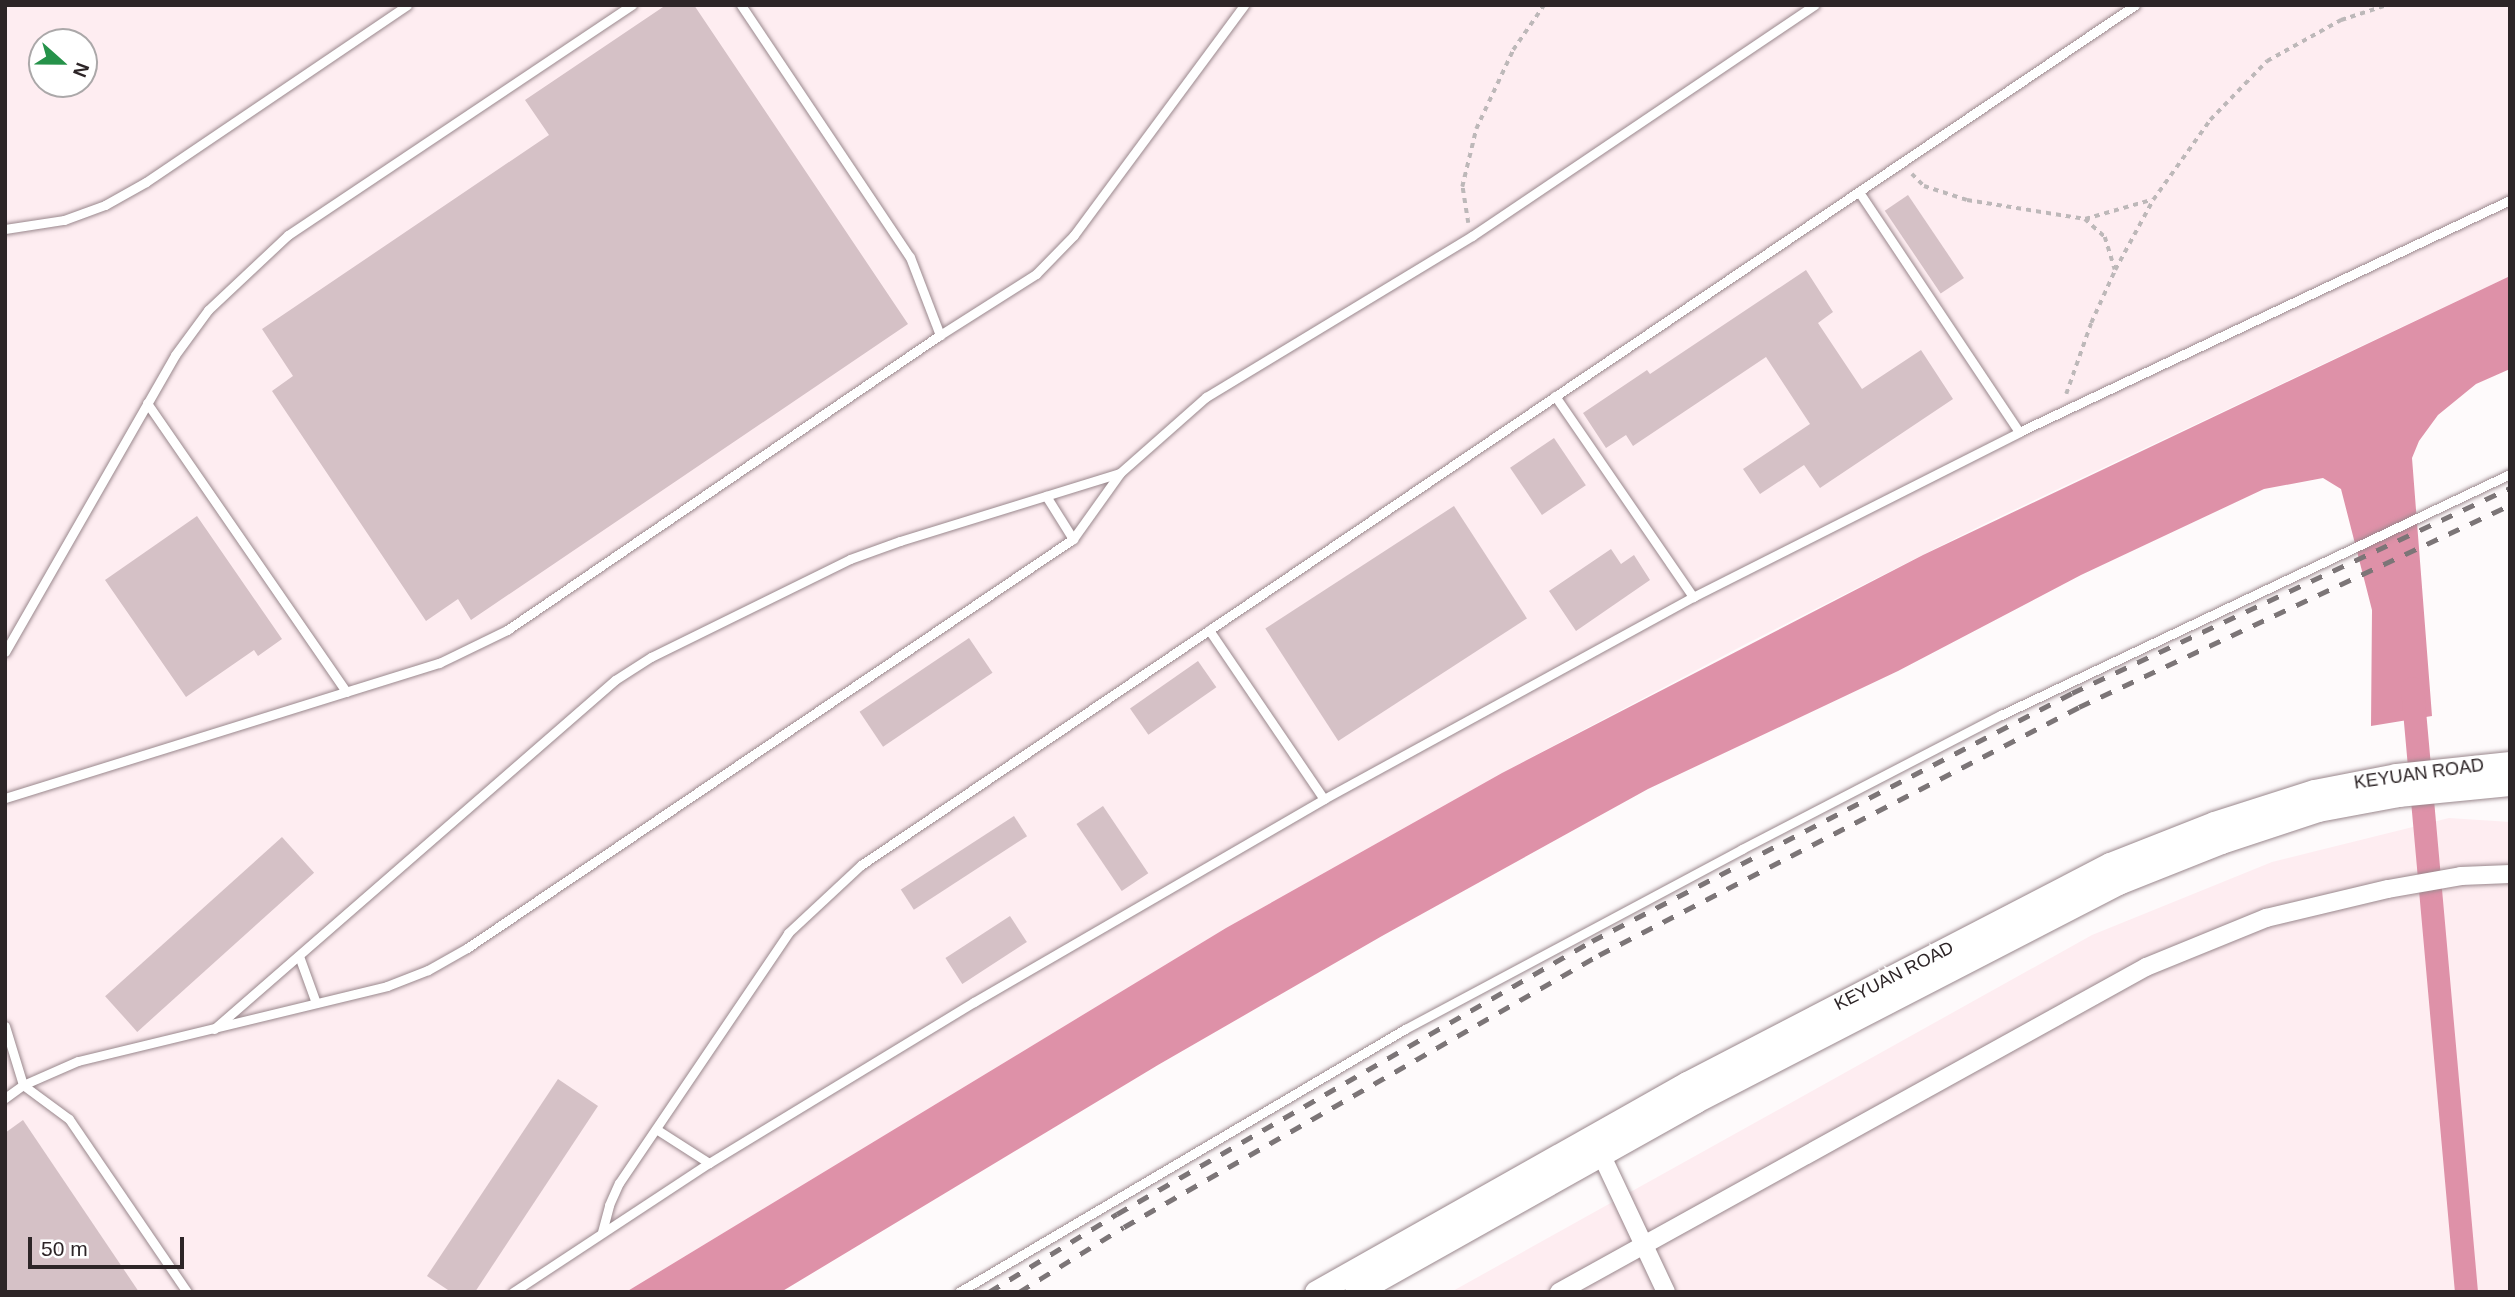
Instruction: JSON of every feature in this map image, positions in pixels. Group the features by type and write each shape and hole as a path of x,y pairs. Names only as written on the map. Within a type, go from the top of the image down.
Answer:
{"street":[{"name":"KEYUAN ROAD","path":"1356,1292 1595,1146 1687,1083 2110,864 2214,822 2314,791 2458,778 2510,763"},
{"name":"KEYUAN ROAD","path":"2458,778 2510,784"},
{"path":"1559,1292 2146,967 2266,918 2388,888 2461,876 2510,874"},
{"name":"KEYUAN ROAD","path":"1315,1292 1595,1146"},
{"path":"1595,1146 1666,1292"}],"lane":[{"path":"5,229 64,220 105,205 146,182 407,5"},
{"path":"5,653 175,355 208,310 247,270 288,235 632,5"},
{"path":"741,5 910,257 940,335"},
{"path":"5,798 439,663 507,630 940,335 1037,274 1056,256 1244,5"},
{"path":"5,1098 23,1086 78,1061 387,986 428,970 467,948 1073,539 1120,473 1206,397 1472,236 1814,5"},
{"path":"602,1232 608,1205 619,1183 788,933 822,897 861,865 2135,5"},
{"path":"1859,192 2019,432"},
{"path":"513,1292 709,1164 974,1002 1324,799 1693,597 2019,432 2510,200"},
{"path":"1555,396 1693,597"},
{"path":"147,403 346,692"},
{"path":"214,1029 583,706 651,657 850,559 1120,473"},
{"path":"959,1292 1417,1023 1742,849 2001,715 2510,474"},
{"path":"1046,496 1073,539"},
{"path":"1209,630 1324,799"},
{"path":"299,956 316,1003"},
{"path":"5,1026 23,1086 69,1119 187,1292"},
{"path":"656,1129 709,1164"}],"path":[{"path":"1472,236 1461,187 1476,129 1513,50 1544,5"},
{"path":"2060,413 2091,323 2115,270 2153,200 2210,120 2267,61 2341,20 2387,5"},
{"path":"1903,162 1917,181 1935,191 1990,205 2085,219 2153,200"},
{"path":"2085,219 2105,237 2115,270"}],"shaded area":[{"path":"5,5 2510,5 2510,276 1984,524 1742,646 1502,773 1226,928 626,1292 5,1292"},
{"path":"2510,276 2510,369 2476,384 2438,415 2419,441 2412,458 2432,716 2371,726 2372,610 2341,489 2323,478 2264,489 2081,575 1898,671 1648,789 1382,936 1158,1065 781,1292 626,1292 1226,928 1502,773 1923,555"},
{"path":"2449,818 2510,822 2510,1292 1451,1292 2092,935 2272,862"}],"building":[{"path":"666,5 694,5 908,324 471,620 458,599 426,621 272,391 293,376 262,329 549,135 525,100"},
{"path":"1908,195 1964,278 1941,294 1885,211"},
{"path":"1806,270 1833,312 1818,323 1862,389 1921,350 1953,399 1820,488 1804,465 1760,494 1743,469 1810,424 1766,357 1633,446 1626,435 1606,448 1583,413 1647,370 1650,374"},
{"path":"1554,438 1586,485 1542,515 1510,468"},
{"path":"1454,506 1527,618 1338,741 1265,629"},
{"path":"197,516 282,639 258,656 254,650 186,697 105,580"},
{"path":"1611,549 1621,564 1634,555 1650,580 1576,631 1549,591"},
{"path":"969,638 992,673 883,747 860,712"},
{"path":"1198,661 1216,687 1148,735 1130,709"},
{"path":"1103,806 1148,873 1122,891 1076,824"},
{"path":"1014,816 1027,836 914,910 901,890"},
{"path":"282,837 314,873 137,1032 105,996"},
{"path":"1010,916 1027,942 962,984 945,958"},
{"path":"558,1079 598,1106 475,1292 451,1292 427,1276"},
{"path":"23,1120 139,1292 5,1292 5,1133"}],"waterway":[{"path":"2412,688 2466,1292"}],"railway":[{"path":"989,1292 1117,1214 1592,941 2072,693 2510,488"},
{"path":"1019,1292 1124,1227 1599,955 2079,707 2510,505"}]}
